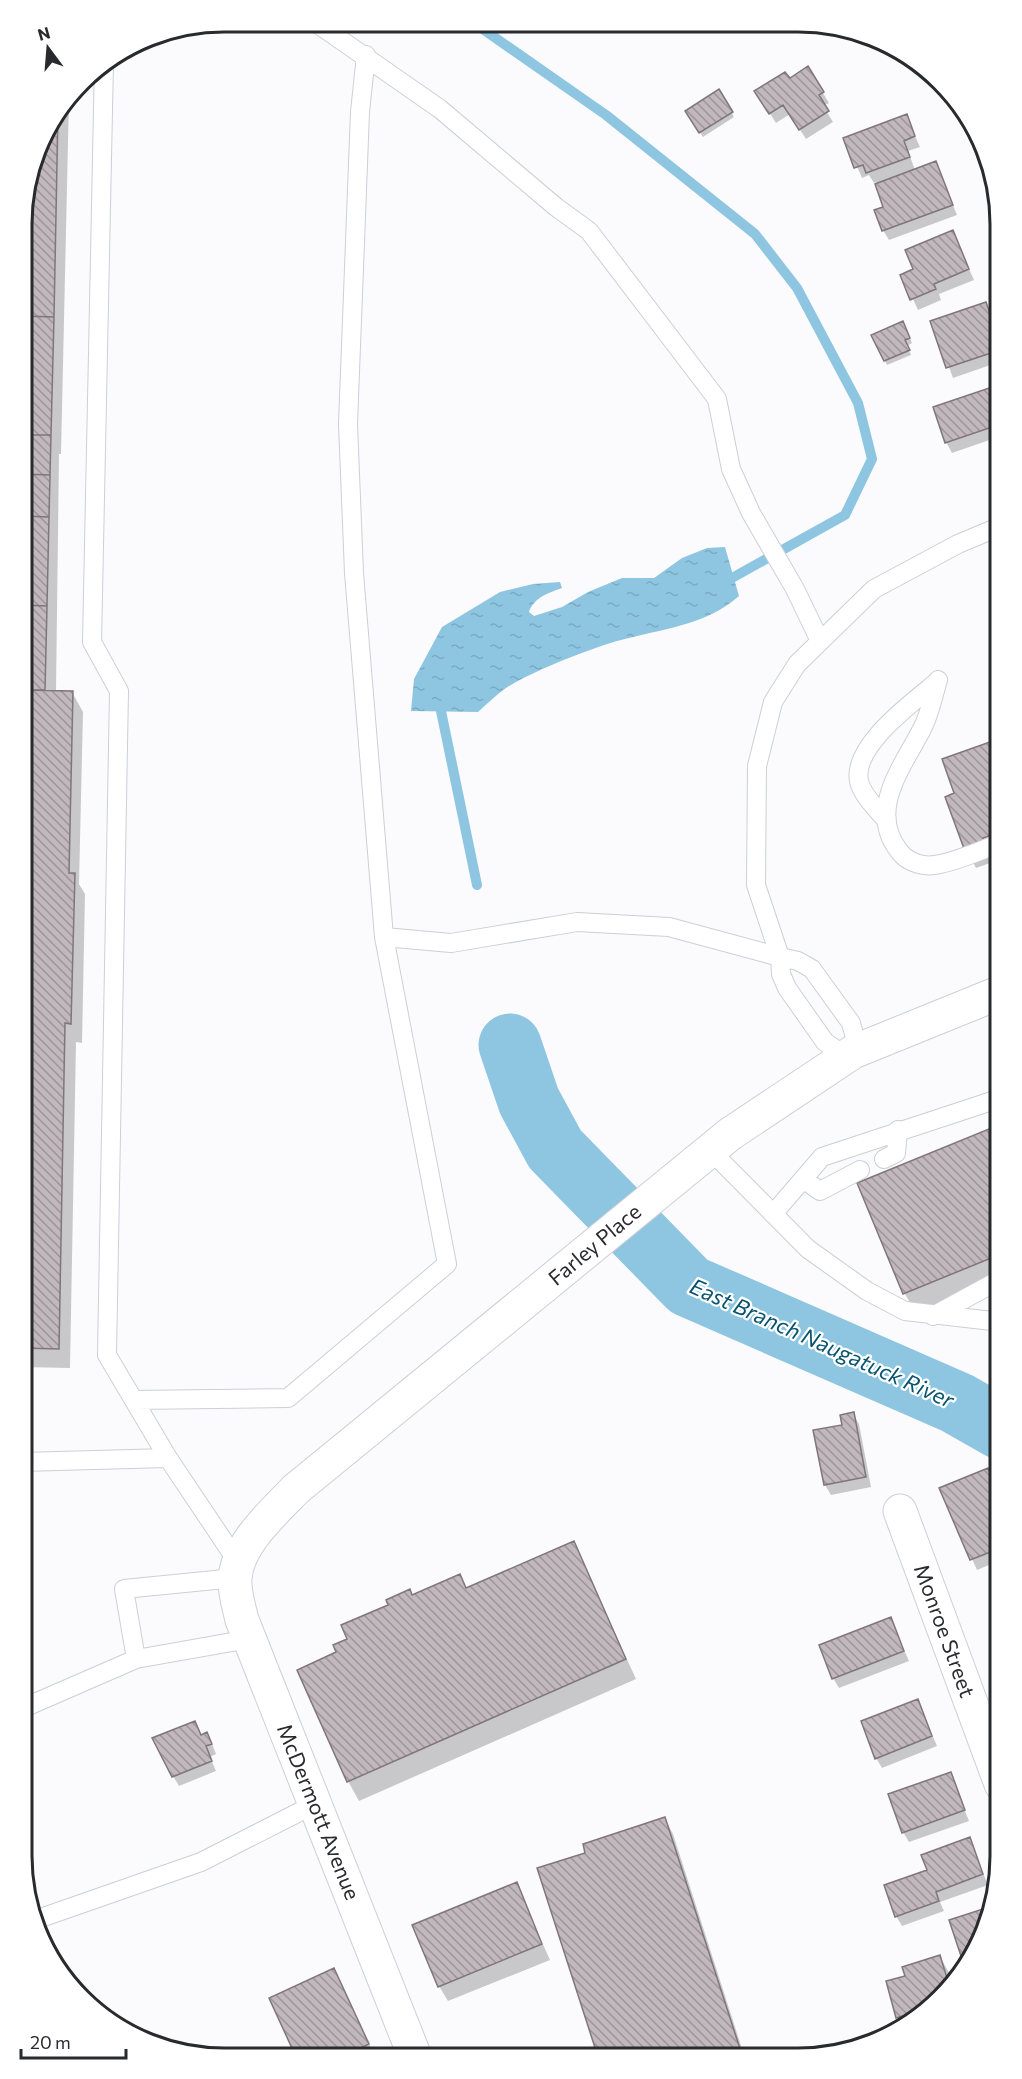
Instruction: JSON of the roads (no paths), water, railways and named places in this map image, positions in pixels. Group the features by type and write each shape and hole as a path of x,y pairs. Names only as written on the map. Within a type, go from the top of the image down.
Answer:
{"main road":[{"name":"Farley Place","path":"237,1571 263,1523 296,1489 710,1150 853,1052 990,996"},
{"name":"Monroe Street","path":"900,1511 990,1757"},
{"name":"McDermott Avenue","path":"237,1571 237,1598 249,1639 411,2048"}],"lane":[{"path":"330,32 440,109 556,207 589,231 717,399 731,469 751,513 795,589 820,641"},
{"path":"134,1400 288,1398 447,1264 384,937 354,573 349,434 360,112 366,55"},
{"path":"104,74 92,642 119,691 107,1355 237,1571 124,1589 136,1659"},
{"path":"384,937 452,943 577,922 669,927 780,957 798,961 812,969 851,1023 855,1038 853,1052 837,1050 825,1042 787,988 781,974 780,957 756,885 757,766 773,702 797,664 874,589 958,544 990,531"},
{"path":"885,819 890,788 924,726 938,680 866,750 858,769 863,789 885,819 894,844 904,858 920,865 939,865 990,847"},
{"path":"773,1214 822,1156 897,1130 962,1113 990,1102"},
{"path":"884,1159 896,1153 897,1130"},
{"path":"710,1150 808,1249 867,1292 905,1311 990,1321"},
{"path":"803,1179 820,1191 860,1170"},
{"path":"933,1316 990,1285"},
{"path":"32,1462 168,1458"},
{"path":"32,1704 136,1659 249,1639"},
{"path":"42,1917 201,1862 315,1804"}],"water":[{"path":"725,547 739,596 714,613 687,624 600,646 566,659 517,681 478,712 411,711 414,679 442,627 500,592 533,584 560,582 562,588 542,596 534,603 529,612 534,616 562,607 588,592 622,578 654,578 682,558 707,548"}],"waterway":[{"name":"East Branch Naugatuck River","path":"486,32 606,115 755,234 797,288 858,403 872,459 845,515 723,583"},
{"name":"East Branch Naugatuck River","path":"448,699 441,711 477,885"},
{"name":"East Branch Naugatuck River","path":"510,1045 529,1101 555,1149 689,1286 957,1403 990,1422"}]}
